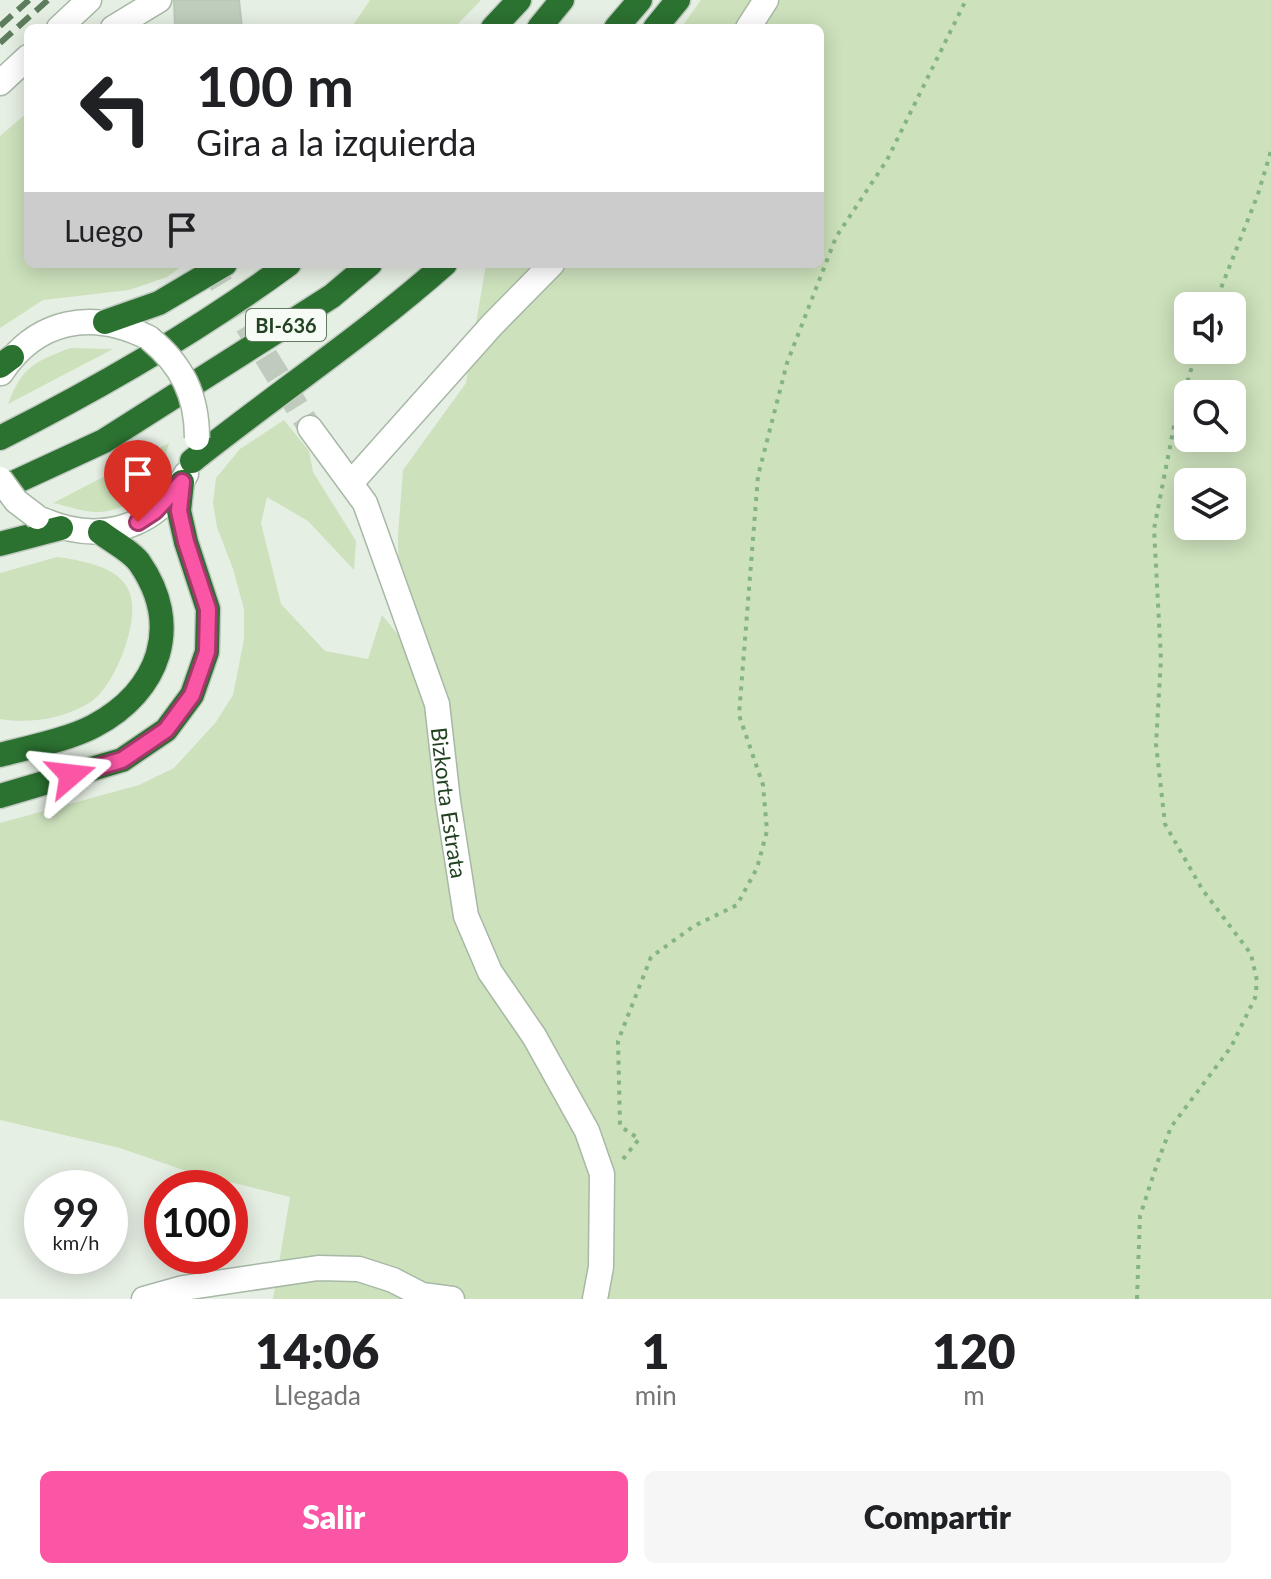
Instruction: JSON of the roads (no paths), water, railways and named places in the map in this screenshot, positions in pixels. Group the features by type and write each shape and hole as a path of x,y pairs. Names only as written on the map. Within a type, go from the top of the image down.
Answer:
{"highway":[{"path":"497,24 519,0"},
{"path":"542,24 562,0"},
{"path":"619,24 640,0"},
{"path":"658,24 678,0"},
{"path":"105,322 159,303 218,268"},
{"name":"BI-636","path":"0,438 87,394 162,350 283,268"},
{"name":"BI-636","path":"0,489 104,441 332,296 365,268"},
{"path":"0,796 122,760 166,730 192,695 207,652 208,609 179,511 190,460 395,308 440,268"},
{"path":"0,544 61,528"},
{"path":"0,755 93,727 134,699 154,668 163,634 159,601 137,560 100,532"}],"street":[{"path":"120,24 159,0"},
{"path":"751,24 766,0"},
{"path":"0,83 24,61"},
{"path":"351,483 492,325 548,268"},
{"path":"0,479 16,501 37,517 61,528 100,532 129,525 155,511 190,460 197,415 186,382 167,353 149,338 105,322 79,322 54,328 31,340 4,366"},
{"name":"Bizkorta Estrata","path":"310,428 365,503 437,704 466,916 490,972 534,1036 587,1131 602,1174 601,1267 595,1299"},
{"path":"144,1299 183,1288 318,1268 359,1269 393,1280 422,1295 452,1299"}],"tunnel":[{"path":"211,268 310,428"}],"railway":[{"path":"0,26 29,0"},
{"path":"0,43 48,0"}]}
